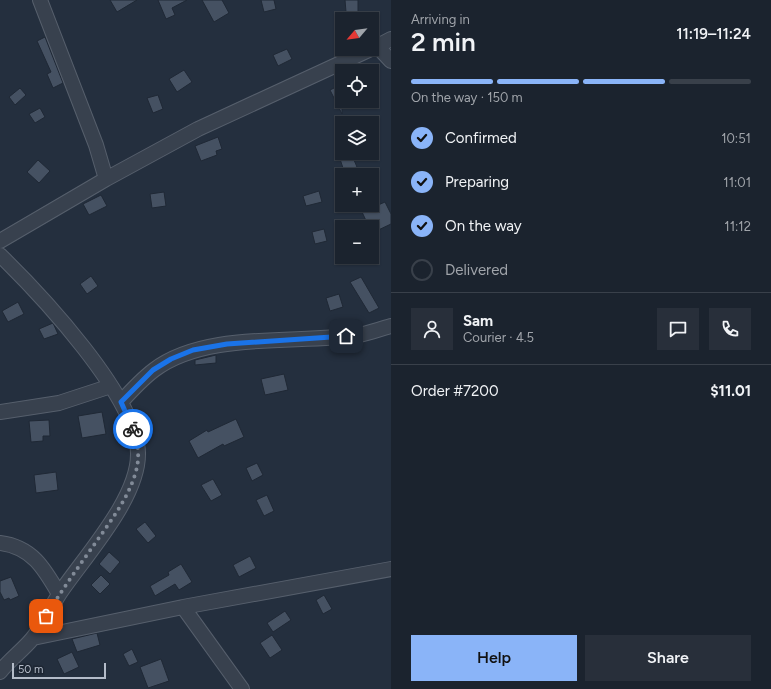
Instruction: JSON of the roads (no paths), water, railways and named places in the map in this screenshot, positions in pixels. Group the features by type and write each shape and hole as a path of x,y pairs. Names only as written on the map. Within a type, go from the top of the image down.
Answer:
{"street":[{"path":"40,0 96,145 106,179"},
{"path":"379,45 391,39"},
{"path":"379,53 391,62"},
{"path":"0,241 106,179 198,129 356,56"},
{"path":"0,255 24,279 73,334 111,386 121,402 134,430 138,452 137,470 132,484 116,513 59,594 33,638 0,672"},
{"path":"121,402 153,370 171,359 193,350 227,344 359,335 391,326"},
{"path":"0,412 58,403 111,386"},
{"path":"0,543 13,545 28,553 48,575 59,594"},
{"path":"33,638 183,607 391,569"},
{"path":"183,607 242,689"}]}
